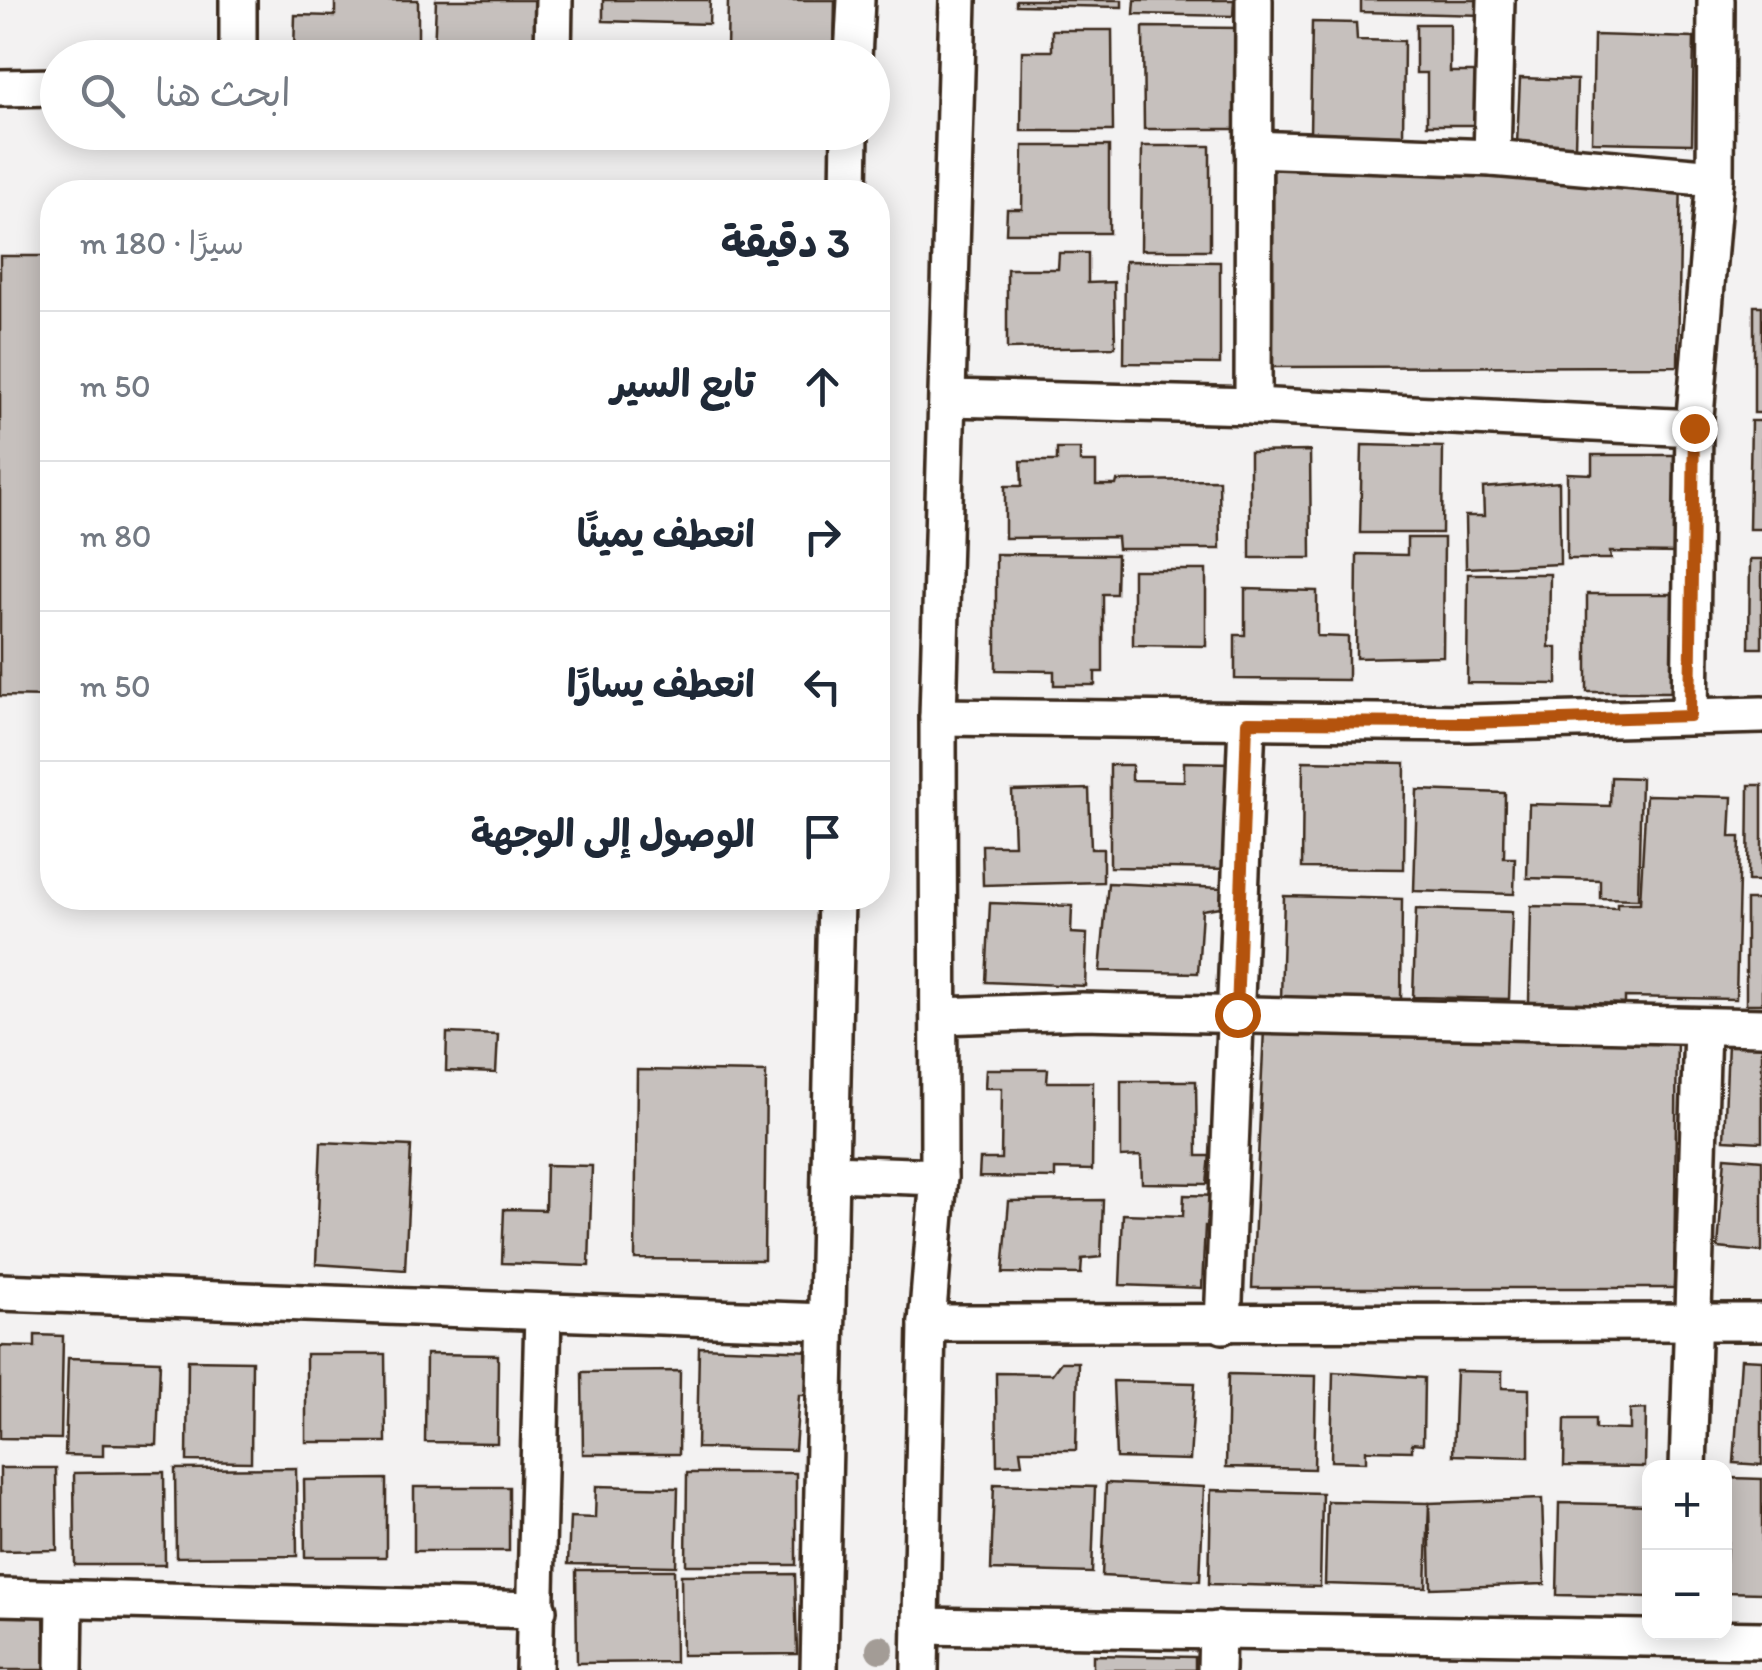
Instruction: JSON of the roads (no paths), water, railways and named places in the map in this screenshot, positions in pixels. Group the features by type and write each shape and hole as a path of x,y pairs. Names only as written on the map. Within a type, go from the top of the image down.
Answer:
{"street":[{"path":"238,0 238,40"},
{"path":"553,40 554,0"},
{"path":"854,40 856,0"},
{"path":"920,1670 928,1323 940,1177 938,717 958,0"},
{"path":"1253,406 1254,0"},
{"path":"1492,158 1496,0"},
{"path":"1690,716 1694,428 1714,178 1716,0"},
{"path":"0,88 40,88"},
{"path":"1252,149 1492,158 1714,178"},
{"path":"848,180 849,150"},
{"path":"949,398 1253,406 1694,428"},
{"path":"938,717 1468,723 1762,715"},
{"path":"1222,1325 1247,722"},
{"path":"818,1670 836,910"},
{"path":"940,1016 1082,1011 1762,1027"},
{"path":"1688,1460 1702,1028"},
{"path":"831,1173 940,1177"},
{"path":"0,1292 826,1322"},
{"path":"534,1670 538,1610 536,1460 543,1313"},
{"path":"928,1323 1762,1322"},
{"path":"0,1597 538,1610"},
{"path":"64,1599 64,1670"},
{"path":"921,1626 1642,1635"},
{"path":"1216,1630 1216,1670"},
{"path":"1732,1638 1762,1640"}]}
